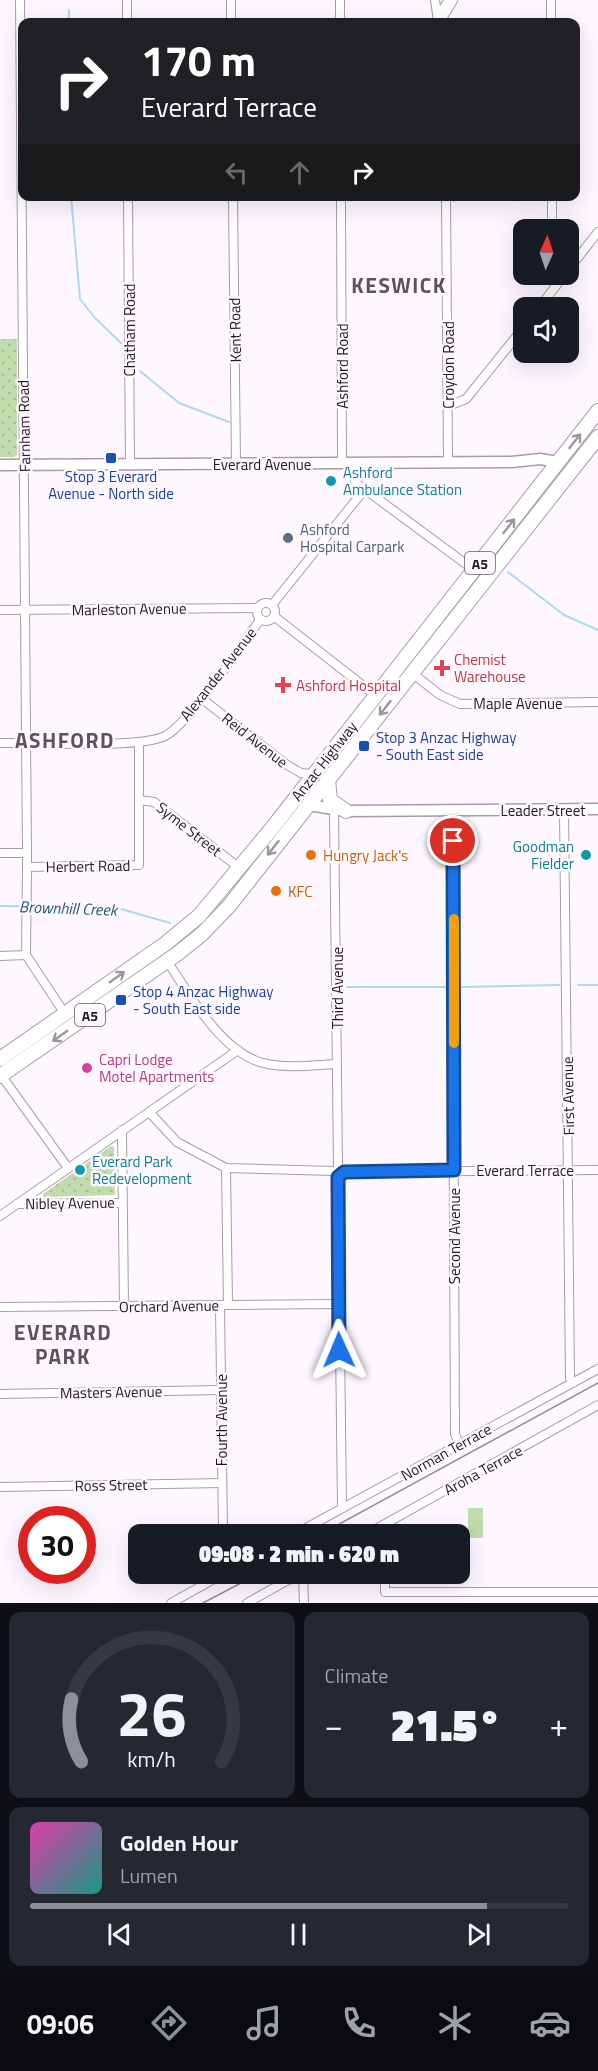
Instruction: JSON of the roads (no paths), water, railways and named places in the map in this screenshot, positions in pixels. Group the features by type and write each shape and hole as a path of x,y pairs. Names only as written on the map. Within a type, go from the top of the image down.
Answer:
{"highway":[{"name":"Anzac Highway","path":"0,1059 165,944 205,908 237,866 273,827 598,411"},
{"name":"Anzac Highway","path":"1,1075 167,961 202,934 229,906 598,437"},
{"path":"449,601 461,611"},
{"path":"388,677 402,672 412,673 407,654"},
{"path":"345,734 357,742"},
{"path":"273,827 292,810 309,802 308,788 315,772"},
{"path":"328,780 330,800 340,810"},
{"path":"225,884 233,891 244,886"},
{"path":"205,908 221,898 228,900 229,906"},
{"path":"32,1037 41,1049"}],"main road":[{"path":"441,18 452,0"}],"street":[{"name":"Farnham Road","path":"20,0 20,18"},
{"path":"127,0 127,18"},
{"path":"231,0 231,18"},
{"path":"340,0 340,18"},
{"path":"435,0 437,18"},
{"path":"551,0 551,18"},
{"name":"Farnham Road","path":"22,201 27,853"},
{"name":"Chatham Road","path":"128,201 130,464"},
{"name":"Kent Road","path":"233,201 236,464"},
{"name":"Ashford Road","path":"341,201 342,464"},
{"name":"Croydon Road","path":"446,201 448,462"},
{"path":"552,201 552,219"},
{"path":"579,256 598,232"},
{"path":"547,297 556,285"},
{"path":"448,405 466,399 513,341"},
{"name":"Everard Avenue","path":"0,465 524,462 570,471"},
{"path":"354,463 355,482 474,570"},
{"path":"273,605 364,490"},
{"path":"264,603 273,605 276,610 275,617 270,621 260,620 258,608 264,603"},
{"name":"Marleston Avenue","path":"0,610 258,608"},
{"path":"275,617 375,695"},
{"name":"Alexander Avenue","path":"0,743 155,740 174,730 260,620"},
{"name":"Maple Avenue","path":"412,673 440,695 460,704 598,702"},
{"name":"Reid Avenue","path":"201,698 287,765 301,773 315,772"},
{"name":"Herbert Road","path":"0,853 27,853 27,867 139,865 139,742"},
{"name":"Syme Street","path":"139,800 154,802 237,866"},
{"name":"Leader Street","path":"309,802 340,810 598,809"},
{"name":"Third Avenue","path":"340,810 337,1064 342,1508"},
{"name":"Second Avenue","path":"452,810 455,1434 459,1444"},
{"name":"First Avenue","path":"564,810 570,1378 573,1383"},
{"path":"27,867 26,955 65,1014"},
{"path":"0,956 26,955"},
{"path":"167,961 203,1016 238,1050 265,1063 291,1066 337,1064"},
{"path":"0,1216 238,1050"},
{"path":"1,1075 68,1168"},
{"name":"Everard Terrace","path":"150,1113 177,1142 226,1168 338,1171 598,1170"},
{"path":"122,1130 124,1306"},
{"name":"Fourth Avenue","path":"223,1524 221,1389 226,1168"},
{"name":"Nibley Avenue","path":"17,1204 122,1203"},
{"name":"Orchard Avenue","path":"0,1307 339,1304"},
{"name":"Norman Terrace","path":"313,1524 598,1370"},
{"name":"Masters Avenue","path":"0,1394 221,1389"},
{"name":"Aroha Terrace","path":"386,1524 598,1405"},
{"name":"Ross Street","path":"0,1486 222,1483"},
{"path":"171,1603 205,1584"},
{"path":"247,1603 282,1584"},
{"path":"302,1584 304,1603"},
{"path":"385,1584 385,1592 598,1592"},
{"path":"425,1592 426,1603"},
{"path":"520,1592 521,1603"}],"waterway":[{"path":"69,10 69,18"},
{"path":"71,201 80,299 95,318 122,344"},
{"path":"140,371 179,403 229,422"},
{"path":"508,572 564,615 598,630"},
{"name":"Brownhill Creek","path":"0,906 114,907 170,923"},
{"name":"Brownhill Creek","path":"460,987 559,985"},
{"name":"Brownhill Creek","path":"578,985 598,985"},
{"name":"Brownhill Creek","path":"347,987 446,987"}],"tram line":[{"path":"339,1524 598,1383"},
{"path":"203,1603 239,1584"}],"place":[{"name":"Stop 3 Everard Avenue - North side","path":"111,458"},
{"name":"Ashford Ambulance Station","path":"331,481"},
{"name":"Ashford Hospital Carpark","path":"288,538"},
{"name":"Chemist Warehouse","path":"442,668"},
{"name":"Ashford Hospital","path":"283,685"},
{"name":"Stop 3 Anzac Highway - South East side","path":"364,746"},
{"name":"Hungry Jack's","path":"311,855"},
{"name":"Goodman Fielder","path":"586,855"},
{"name":"KFC","path":"276,891"},
{"name":"Stop 4 Anzac Highway - South East side","path":"121,1000"},
{"name":"Capri Lodge Motel Apartments","path":"87,1068"},
{"name":"Everard Park Redevelopment","path":"80,1170"}],"district":[{"name":"KESWICK","path":"399,285"},
{"name":"ASHFORD","path":"65,740"},
{"name":"EVERARD PARK","path":"63,1344"}]}
